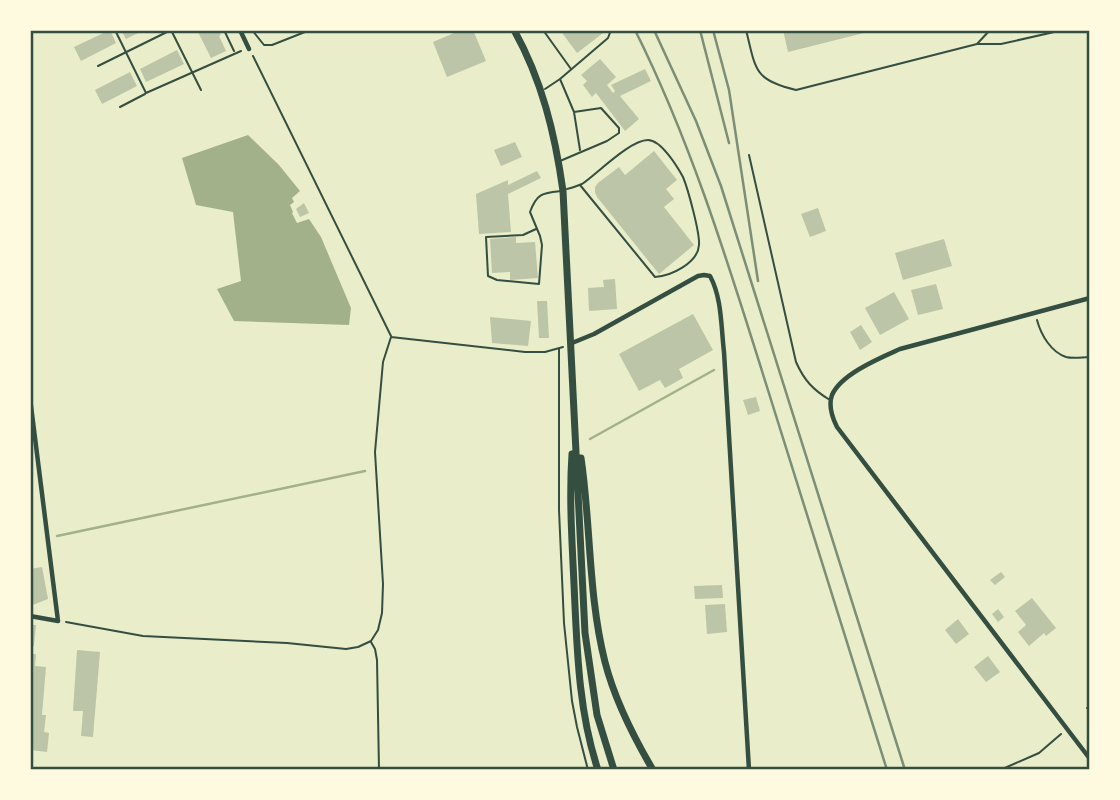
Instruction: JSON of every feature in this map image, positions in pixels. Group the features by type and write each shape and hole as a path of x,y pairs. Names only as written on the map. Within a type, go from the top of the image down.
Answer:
{"main road":[{"path":"514,30 549,114 559,161 572,343 585,633 597,715 614,770"},
{"path":"575,433 570,497 577,655 582,704 590,747 598,770"},
{"path":"575,433 586,498 596,618 605,663 616,698 653,770"}],"street":[{"path":"240,30 249,49"},
{"path":"572,343 594,334 698,276 710,276 718,300 724,352 749,770"},
{"path":"1090,298 900,349 877,359 845,379 831,400 837,427 1090,759"},
{"path":"30,398 58,621 30,616"}],"lane":[{"path":"252,30 264,45 272,46 310,30"},
{"path":"543,30 572,69"},
{"path":"541,91 561,79 608,38 611,30"},
{"path":"746,30 756,69 763,77 778,85 796,90 977,44 1001,44 1063,30"},
{"path":"977,44 990,30"},
{"path":"561,79 574,112 580,152"},
{"path":"559,161 607,141 619,133 619,128 601,108 574,112"},
{"path":"537,229 523,235 486,237 488,276 497,280 539,284 542,245 537,229 530,212 534,201 539,195 580,185 642,140 652,139 660,144 683,178 695,220 699,244 696,255 685,265 661,277 654,277 580,185"},
{"path":"749,155 796,362 807,382 831,400"}],"path":[{"path":"115,30 146,93"},
{"path":"99,66 172,30 201,90"},
{"path":"224,30 234,52"},
{"path":"58,621 143,636 287,643 346,649 371,641 378,630 382,613 383,584 375,452 383,362 391,337 249,49 234,52 120,107"},
{"path":"1035,313 1046,341 1055,351 1065,357 1090,357"},
{"path":"391,337 525,352 545,352 572,343"},
{"path":"559,348 560,366"},
{"path":"371,641 377,660 379,770"},
{"path":"1000,770 1039,752 1067,729"}],"shaded area":[{"path":"248,135 279,165 300,191 292,198 292,213 297,223 309,219 321,237 351,308 349,325 234,321 217,289 241,281 233,212 196,205 182,158"}],"building":[{"path":"110,30 116,43 81,61 74,47"},
{"path":"121,30 144,30 126,39"},
{"path":"197,30 218,30 226,51 211,58"},
{"path":"461,30 473,30 486,61 447,77 433,42"},
{"path":"560,30 607,30 577,53"},
{"path":"783,30 872,30 872,31 788,52"},
{"path":"177,50 184,64 146,82 140,69"},
{"path":"600,59 616,77 607,85 613,93 615,91 611,85 645,69 651,81 620,96 639,119 625,131 596,93 592,97 583,85 587,81 581,75"},
{"path":"130,72 137,86 102,104 95,90"},
{"path":"515,142 522,157 501,166 494,150"},
{"path":"654,151 677,180 666,189 674,199 664,207 694,245 659,274 595,192 598,183 619,167 625,175"},
{"path":"537,171 541,178 508,194 511,232 479,234 476,194 508,180 508,185"},
{"path":"304,203 309,213 300,217 296,209"},
{"path":"818,208 826,231 810,237 801,214"},
{"path":"516,237 516,243 535,242 538,278 510,280 510,272 492,273 490,239"},
{"path":"944,239 952,266 903,280 895,253"},
{"path":"615,279 617,309 589,311 588,288 604,287 603,280"},
{"path":"936,284 943,309 918,315 911,290"},
{"path":"894,292 909,319 880,335 865,308"},
{"path":"537,301 547,301 549,338 539,338"},
{"path":"693,314 713,350 679,369 683,378 665,388 660,380 639,391 619,354"},
{"path":"490,317 531,321 528,346 492,343"},
{"path":"861,325 872,342 860,350 850,332"},
{"path":"756,397 760,411 748,415 743,400"},
{"path":"42,567 48,599 30,606 30,569"},
{"path":"1001,572 1005,577 995,585 990,580"},
{"path":"722,585 723,598 695,599 694,586"},
{"path":"1032,598 1056,628 1046,636 1044,633 1029,646 1018,632 1026,625 1015,611"},
{"path":"725,604 727,632 707,634 705,605"},
{"path":"998,609 1004,617 998,622 992,614"},
{"path":"958,619 969,634 956,644 945,630"},
{"path":"30,625 36,625 34,646 30,646"},
{"path":"77,650 100,652 93,737 81,736 83,711 73,711"},
{"path":"30,654 36,654 35,666 46,667 42,715 46,715 44,732 49,733 47,752 30,750"},
{"path":"988,656 1000,672 986,682 974,667"}],"waterway":[{"path":"590,439 714,370"},
{"path":"57,536 365,471"}],"railway":[{"path":"635,30 692,161 724,251 887,770"},
{"path":"654,30 696,121 721,186 905,770"},
{"path":"700,30 729,143"},
{"path":"713,30 729,90 758,281"}]}
